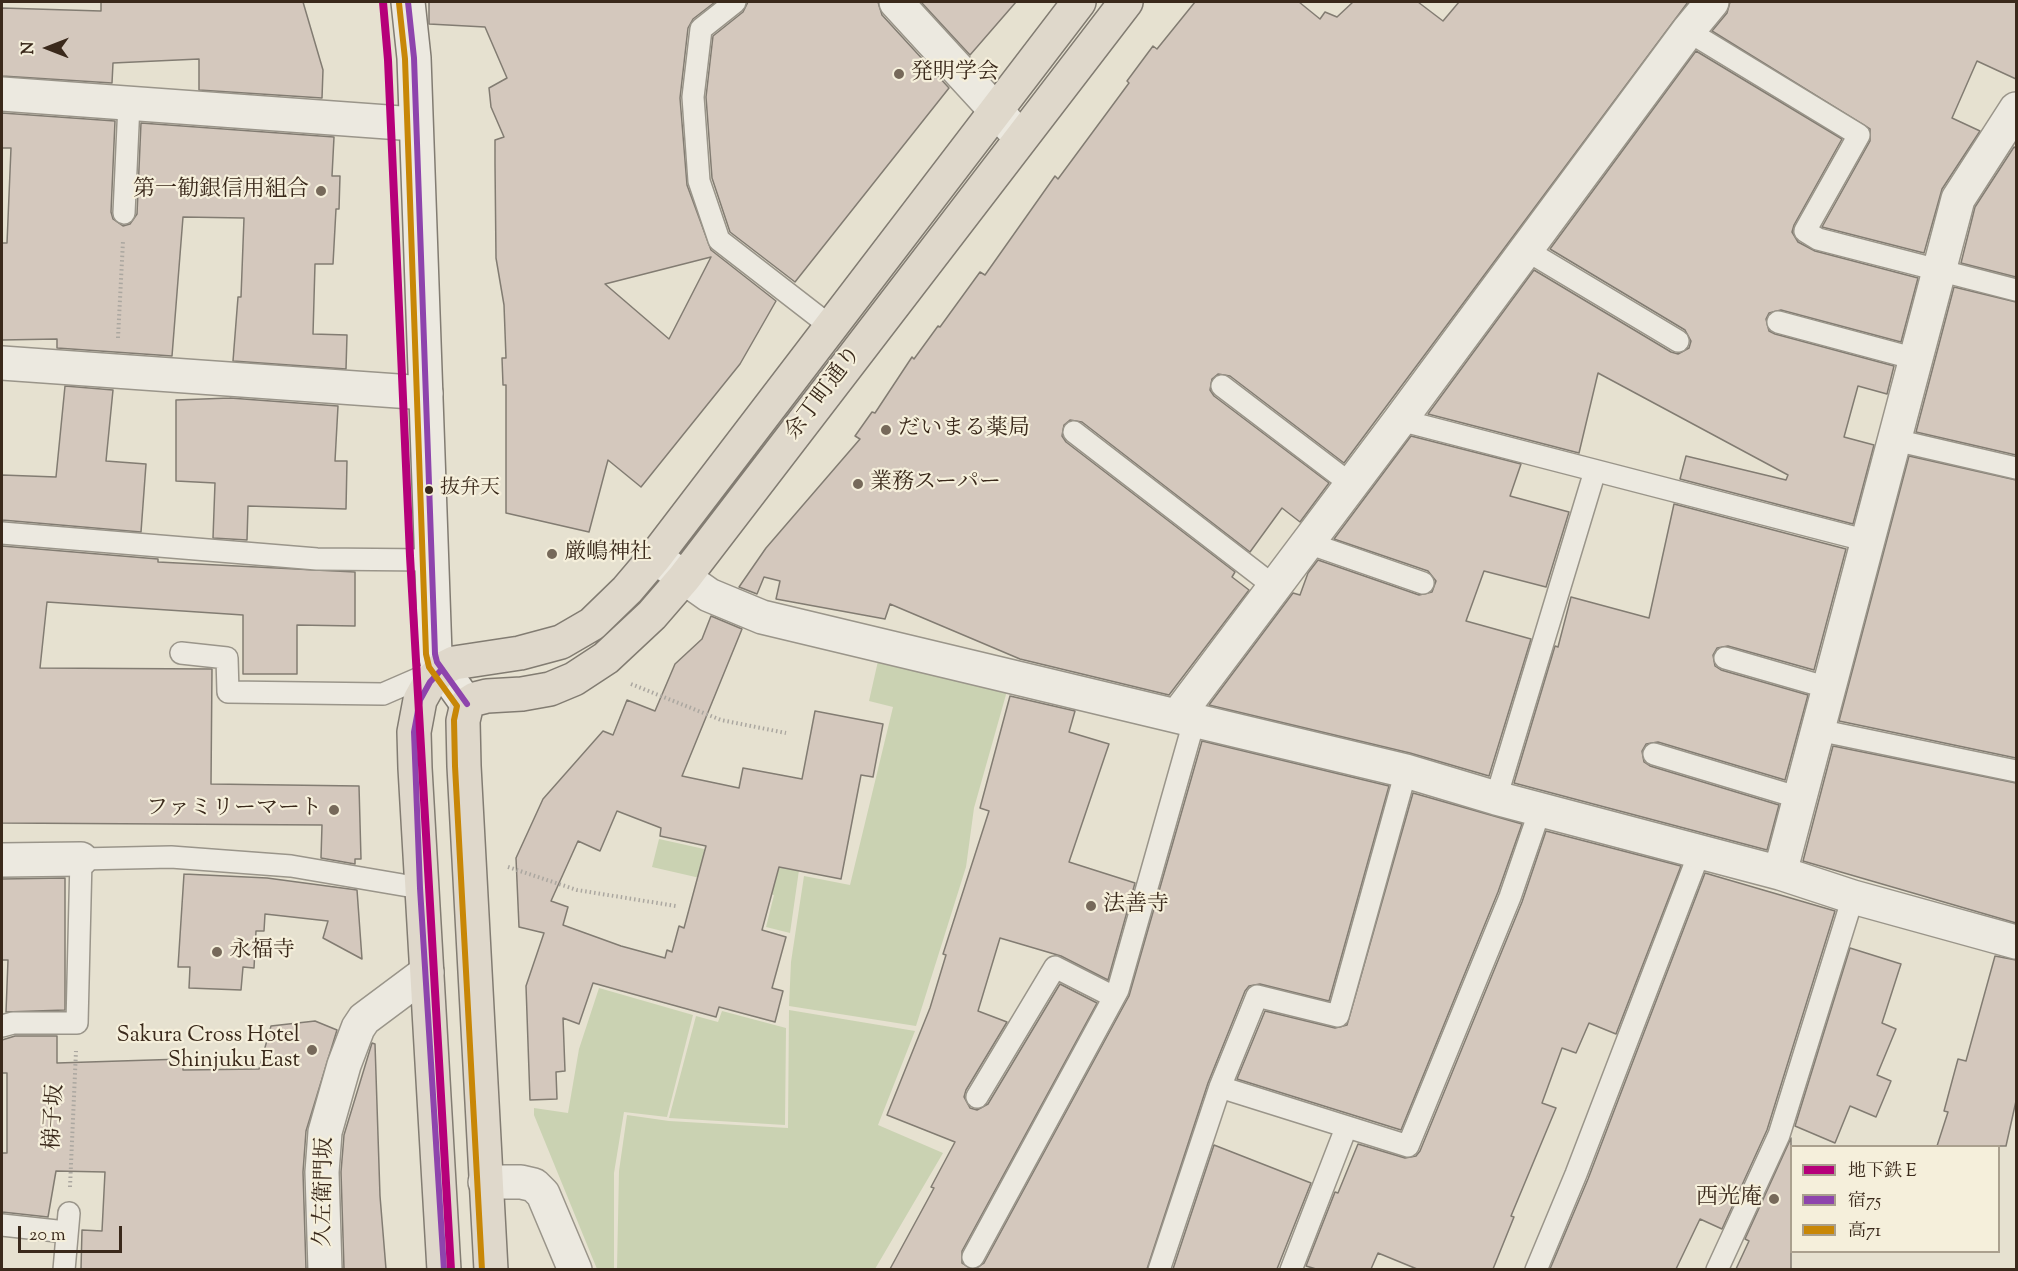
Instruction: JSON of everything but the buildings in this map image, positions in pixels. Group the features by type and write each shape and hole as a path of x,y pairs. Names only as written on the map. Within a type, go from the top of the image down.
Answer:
{"main road":[{"name":"余丁町通り","path":"442,669 471,658 546,648 577,634 605,613 655,557 1080,2"},
{"name":"余丁町通り","path":"467,704 475,699 541,691 574,680 621,645 684,578 1126,2"},
{"path":"442,669 430,682 420,700 414,732 420,888 444,1269"},
{"path":"467,704 463,721 464,766 491,1269"}],"street":[{"path":"408,2 414,58 435,654 442,669 467,704"},
{"path":"896,2 997,109 1021,138"},
{"path":"1187,717 1275,587 1688,31 1712,2"},
{"path":"2,94 415,124"},
{"path":"1780,873 1958,199 2016,109"},
{"path":"2,363 426,393"},
{"path":"655,557 710,595 762,617 1406,771 1496,798 1780,873 1854,897 2016,942"},
{"path":"2,860 81,859"},
{"name":"久左衛門坂","path":"325,1269 322,1172 326,1132 344,1065 358,1028 364,1019 427,972"},
{"path":"485,1182 534,1185 543,1194 575,1269"}],"lane":[{"path":"735,2 701,29 693,97 699,181 719,240 830,326"},
{"path":"1688,31 1859,135 1805,231 1818,239 2016,290"},
{"path":"124,213 129,104"},
{"path":"1526,250 1678,341"},
{"path":"1778,322 1916,359"},
{"path":"1222,386 1352,485"},
{"path":"1400,420 1868,541"},
{"path":"1074,432 1275,587"},
{"path":"1895,440 2016,468"},
{"path":"1496,798 1595,471"},
{"path":"2,533 318,559 431,560"},
{"path":"1308,543 1423,583"},
{"path":"181,653 227,658 228,692 383,694 442,669"},
{"path":"1725,658 1829,688"},
{"path":"973,1257 1114,997 1187,717"},
{"path":"1818,730 2016,771"},
{"path":"1654,754 1800,798"},
{"path":"1159,1269 1220,1087 1257,996 1338,1016 1406,771"},
{"path":"1220,1087 1408,1146 1510,897 1540,810"},
{"path":"1536,1269 1576,1174 1700,851"},
{"path":"2,1026 13,1023 77,1023 81,859 171,857 291,866 420,888"},
{"path":"1717,1269 1779,1135 1854,897"},
{"path":"977,1097 1055,967 1114,997"},
{"path":"1291,1269 1346,1128"},
{"path":"2,1225 67,1222 64,1269"}],"path":[{"path":"116,372 124,213"},
{"path":"630,684 721,720 786,733"},
{"path":"508,867 577,891 676,906"},
{"name":"梯子坂","path":"67,1222 77,1023"}],"green space":[{"path":"878,661 1007,691 974,808 966,867 916,1026 789,1006 791,962 804,876 850,885 893,707 869,701"},
{"path":"659,839 799,870 790,933 766,927 774,895 652,867"},
{"path":"599,988 693,1015 667,1117 624,1112 614,1173 614,1269 597,1269 534,1115 534,1108 568,1113 579,1049"},
{"path":"789,1010 915,1031 878,1125 943,1153 875,1269 617,1269 619,1171 627,1115 669,1121 788,1128"},
{"path":"722,1011 786,1028 785,1125 669,1118 696,1016 718,1022"}],"metro line":[{"name":"E","path":"383,2 388,60 410,556 451,1270"}],"transit line":[{"name":"宿75","path":"408,2 414,58 435,654 437,662 467,704"},
{"name":"高71","path":"399,3 405,59 426,654 429,667 457,706 454,720 455,766 482,1270"},
{"name":"宿75","path":"442,669 430,682 420,700 414,732 420,888 444,1270"}],"place":[{"name":"発明学会","path":"899,74"},
{"name":"第一勧銀信用組合","path":"321,191"},
{"name":"だいまる薬局","path":"886,430"},
{"name":"業務スーパー","path":"858,484"},
{"name":"抜弁天","path":"429,490"},
{"name":"厳嶋神社","path":"552,554"},
{"name":"ファミリーマート","path":"334,810"},
{"name":"法善寺","path":"1091,906"},
{"name":"永福寺","path":"217,952"},
{"name":"Sakura Cross Hotel Shinjuku East","path":"312,1050"},
{"name":"西光庵","path":"1774,1199"}]}
